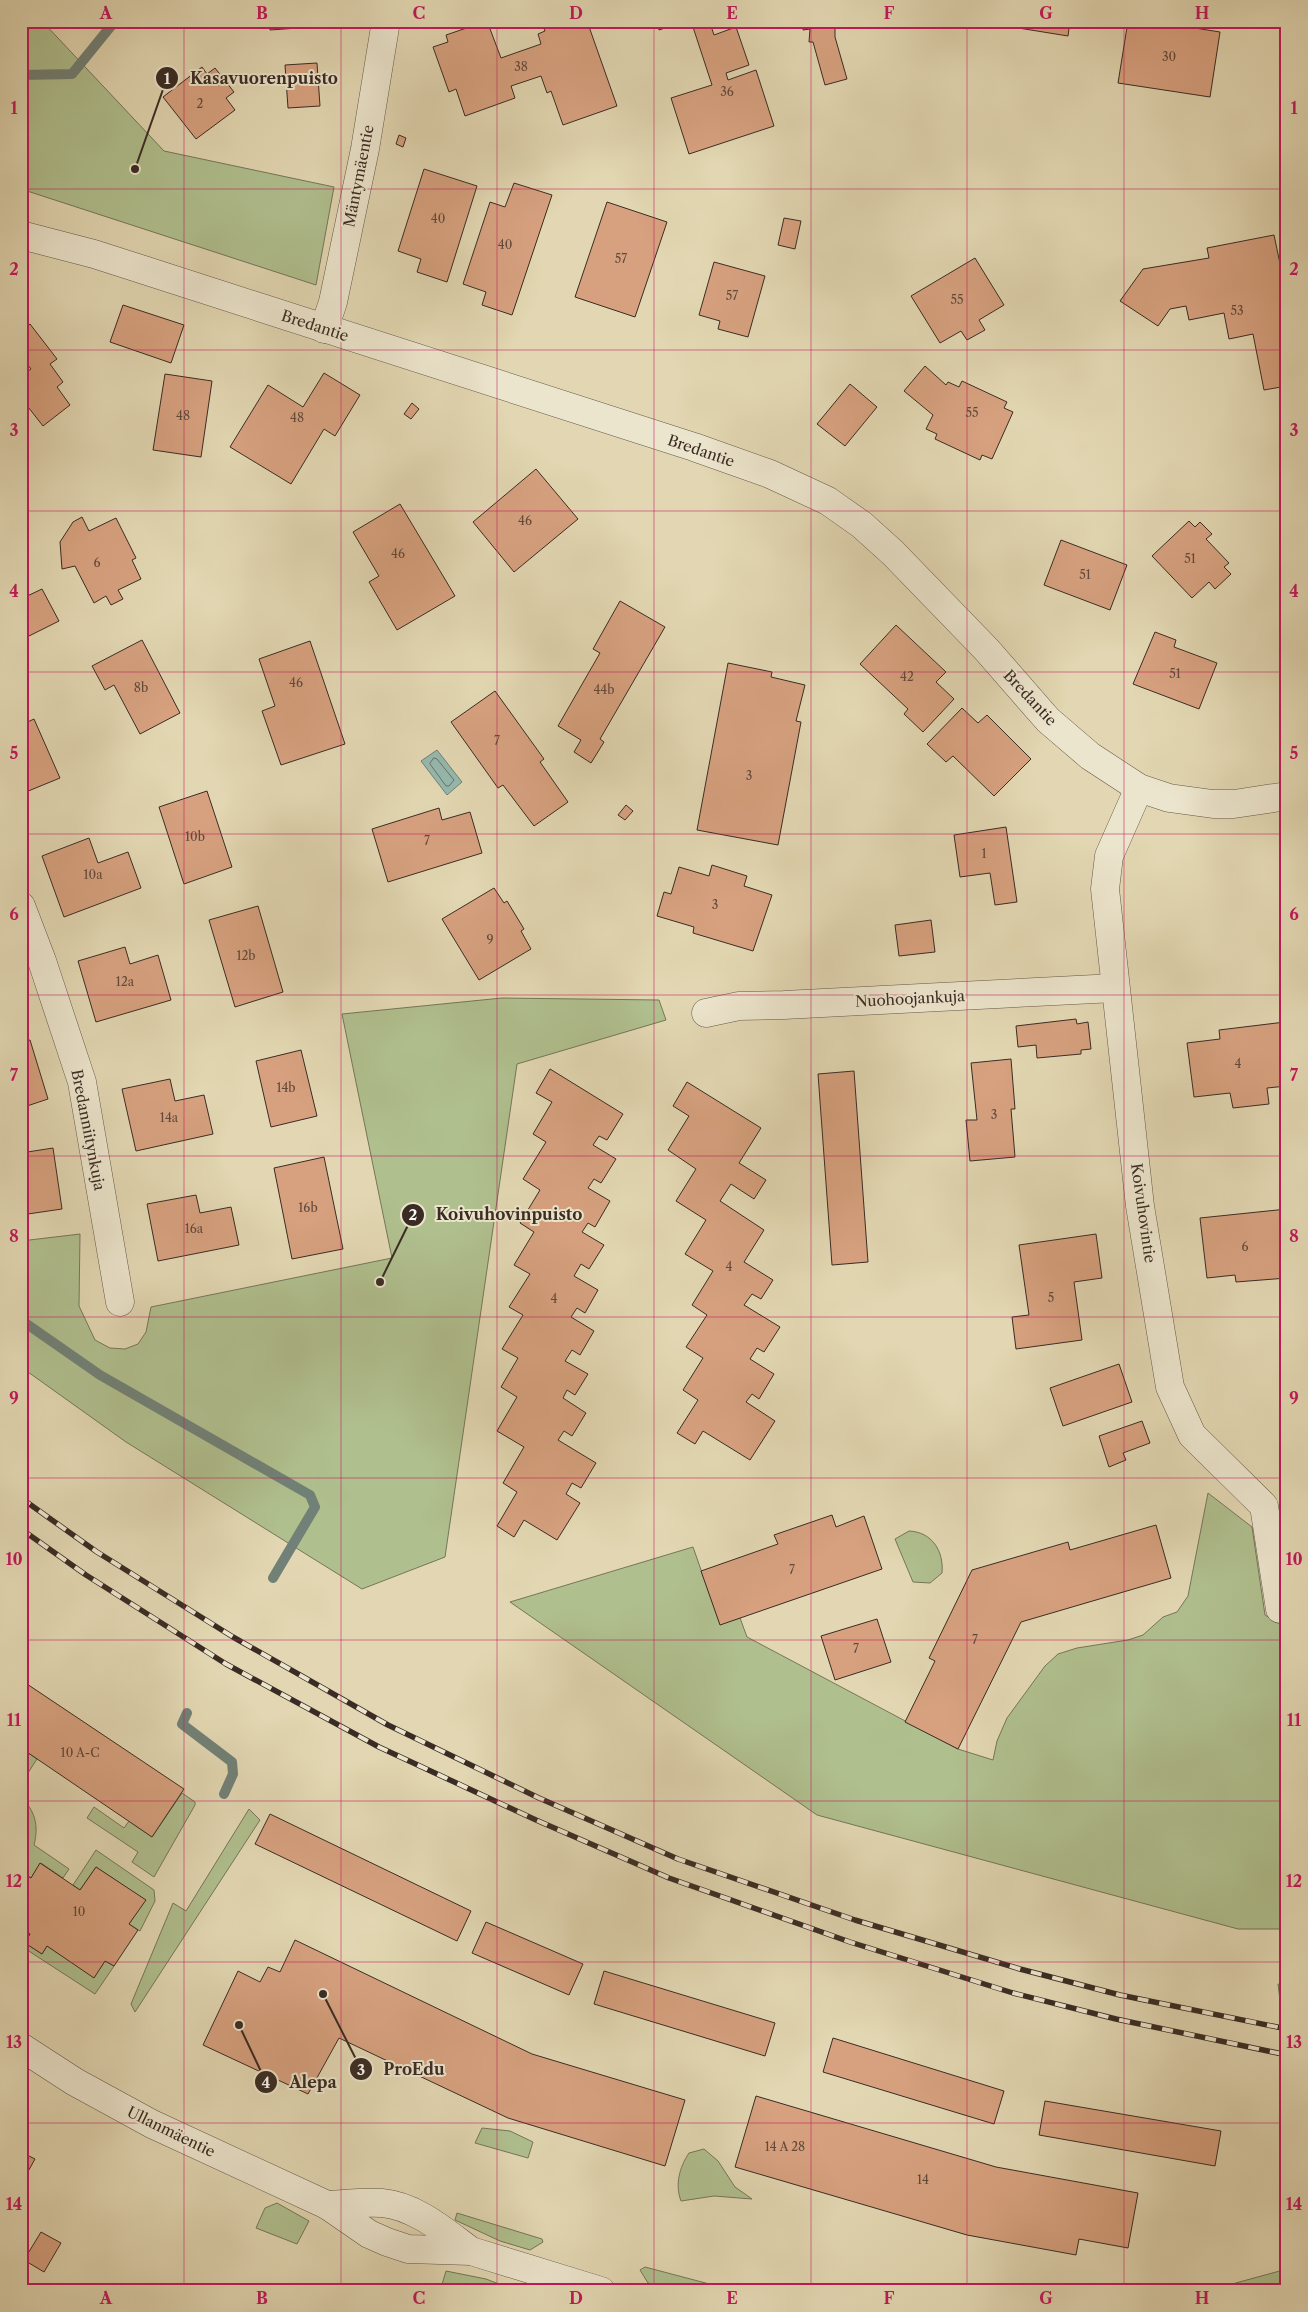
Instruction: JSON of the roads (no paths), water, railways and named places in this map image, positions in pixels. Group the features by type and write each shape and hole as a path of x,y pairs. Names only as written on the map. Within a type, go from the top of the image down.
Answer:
{"street":[{"name":"Mäntymäentie","path":"324,329 333,302 365,149 386,21"},
{"name":"Bredantie","path":"21,235 94,254 770,474 828,501 862,525 893,553 986,649 1048,720 1090,756 1139,788 1169,798 1213,804 1234,804 1287,796"},
{"name":"Koivuhovintie","path":"1139,788 1109,856 1105,889 1140,1206 1170,1387 1192,1435 1264,1506 1280,1609"},
{"name":"Bredanniitynkuja","path":"21,906 42,961 82,1082 120,1302"},
{"name":"Nuohoojankuja","path":"706,1013 739,1006 1115,988"},
{"name":"Ullanmäentie","path":"21,2046 75,2082 152,2124 327,2205 383,2203 399,2208 425,2218 471,2251 601,2291"}],"water":[{"path":"437,750 462,782 447,795 421,761"}],"waterway":[{"path":"21,75 72,74 115,21"},
{"path":"21,1320 100,1375 310,1495 315,1507 273,1578"},
{"path":"187,1713 182,1724 232,1762 233,1774 224,1794"}],"railway":[{"path":"21,1498 97,1552 233,1637 388,1725 539,1798 678,1859 855,1920 1020,1969 1120,1995 1287,2029"},
{"path":"21,1529 86,1575 226,1664 379,1747 536,1820 669,1878 850,1942 1013,1993 1116,2019 1287,2055"}],"place":[{"name":"Kasavuorenpuisto","path":"135,169"},
{"name":"Koivuhovinpuisto","path":"380,1282"},
{"name":"ProEdu","path":"323,1994"},
{"name":"Alepa","path":"239,2025"}]}
